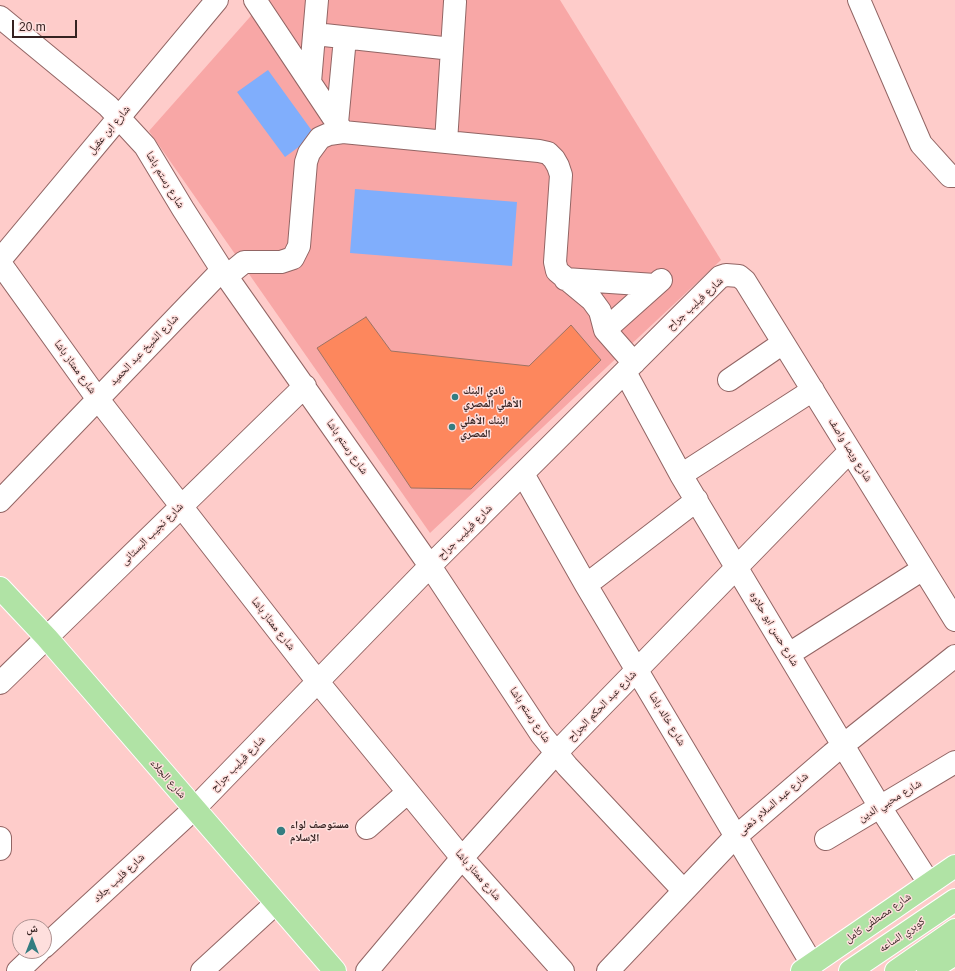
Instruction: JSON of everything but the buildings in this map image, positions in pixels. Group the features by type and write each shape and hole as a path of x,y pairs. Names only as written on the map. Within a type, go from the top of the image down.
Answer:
{"main road":[{"name":"شارع الجلاء","path":"0,588 47,638 275,904 335,971"},
{"name":"شارع مصطفى كامل","path":"807,967 929,882 955,866"},
{"name":"كوبري الساعه","path":"850,971 955,900"},
{"path":"896,971 955,930"},
{"path":"928,971 955,954"}],"street":[{"name":"شارع ابن عقيل","path":"0,260 217,0"},
{"path":"255,0 340,128"},
{"path":"310,82 317,0"},
{"path":"859,0 921,144 950,176 955,176"},
{"path":"446,142 455,2"},
{"name":"شارع رستم باشا","path":"0,17 94,94 120,118 144,146 182,209 225,273 430,566 541,734 556,753 684,890"},
{"path":"315,34 452,49"},
{"path":"340,128 345,38"},
{"name":"شارع الشيخ عبد الحميد","path":"0,501 97,398 225,273 244,262 281,262 293,258 299,246 306,162 309,153 320,138 340,128 446,142 548,153 554,159 561,175 555,262 557,271 565,279"},
{"name":"شارع ممتاز باشا","path":"0,263 97,398 182,505 318,682 462,858 563,971"},
{"name":"شارع فيليب جراح","path":"194,809 430,566 720,278 733,275 739,276 745,281"},
{"path":"565,279 660,280 605,330 600,311 592,300 565,279"},
{"name":"شارع ويصا واصف","path":"745,281 955,620"},
{"name":"شارع حسن ابو حلاوه","path":"605,330 629,368 681,475 880,807 929,882"},
{"path":"729,380 783,342"},
{"name":"شارع نجيب البستانى","path":"0,683 305,386"},
{"path":"681,475 813,390"},
{"name":"شارع عبد الحكم الجراح","path":"366,971 462,858 556,753 850,451"},
{"name":"شارع خالد باشا","path":"523,474 586,585 736,836 807,967"},
{"path":"586,585 697,500"},
{"path":"789,654 923,569"},
{"name":"شارع عبد السلام ذهنى","path":"608,971 736,836 843,745 955,656"},
{"name":"شارع محيي الدين","path":"826,839 955,762"},
{"path":"367,828 408,792"},
{"name":"شارع فليب جلاد","path":"52,940 194,809"},
{"path":"0,838 0,849"},
{"path":"202,971 275,904"},
{"path":"18,971 31,959"}],"shaded area":[{"name":"نادي البنك الأهلي المصري","path":"265,0 560,0 721,260 430,533 149,131"}],"water":[{"path":"268,70 315,135 285,157 237,92"},
{"path":"355,189 517,202 512,266 350,253"}],"place":[{"name":"نادي البنك الأهلي المصري","path":"455,397"},
{"name":"البنك الأهلي المصري","path":"452,427"},
{"name":"مستوصف لواء الإسلام","path":"281,831"}]}
